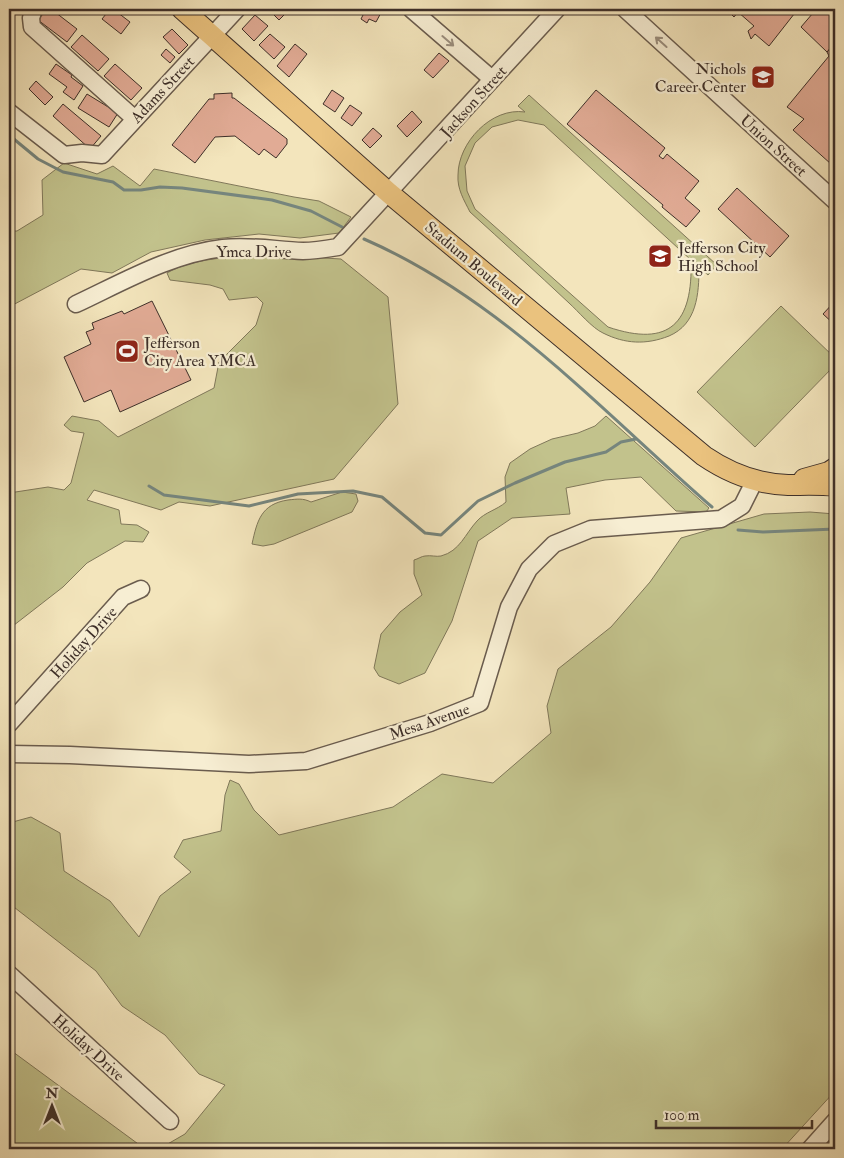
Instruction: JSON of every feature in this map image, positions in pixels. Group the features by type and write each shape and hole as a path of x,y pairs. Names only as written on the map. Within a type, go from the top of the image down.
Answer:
{"main road":[{"name":"Stadium Boulevard","path":"182,9 389,193 704,456 735,474 755,480 785,485 835,486"},
{"name":"Stadium Boulevard","path":"785,485 829,472 835,468"}],"street":[{"path":"34,9 31,18 32,27 135,119"},
{"name":"Adams Street","path":"9,112 64,155 82,153 102,155 237,9"},
{"path":"411,9 492,79"},
{"name":"Jackson Street","path":"389,193 557,9"},
{"name":"Union Street","path":"625,9 835,201"},
{"name":"Ymca Drive","path":"76,304 156,267 191,254 223,248 268,248 305,251 338,247 389,193"},
{"name":"Mesa Avenue","path":"9,754 70,755 250,764 306,762 430,723 480,703 509,607 528,569 554,544 592,529 721,519 742,506 755,480"},
{"name":"Holiday Drive","path":"9,724 123,597 141,590"},
{"name":"Holiday Drive","path":"9,974 170,1121"},
{"path":"810,1149 835,1121"}],"green space":[{"path":"529,95 717,265 708,275 699,267 697,298 691,316 678,331 660,339 636,342 611,337 599,331 470,212 461,194 458,180 459,163 464,151 470,140 489,121 500,115 512,112 525,112 518,106","holes":["518,120 544,125 691,260 691,282 688,300 682,314 674,325 662,332 647,334 629,333 608,327 475,209 467,191 465,166 475,143 492,127"]},
{"path":"64,163 97,174 113,166 140,186 154,169 319,201 351,217 339,233 300,238 259,234 205,240 151,252 112,273 81,269 9,307 9,231 17,231 43,215 42,180"},
{"path":"257,254 341,259 388,297 398,404 334,479 210,506 179,502 161,510 94,490 87,500 119,510 121,524 137,525 149,532 143,542 125,541 87,563 63,587 9,629 9,493 48,487 64,490 71,483 84,433 71,431 64,425 72,416 99,421 118,437 214,388 219,362 256,325 263,303 257,297 229,300 223,289 210,285 170,280 167,273 199,261"},
{"path":"781,306 835,358 835,365 755,447 697,392"},
{"path":"606,416 709,508 706,512 676,511 641,477 605,480 566,488 570,514 512,518 478,541 452,621 425,673 399,684 379,676 374,668 381,634 400,612 422,595 414,574 414,560 424,556 448,554 462,542 480,518 506,502 505,477 510,463 530,449 552,439 578,433 595,426"},
{"path":"342,492 356,494 358,501 352,512 274,544 263,546 252,544 258,521 272,505 294,499 303,499 311,502"},
{"path":"810,512 835,514 835,1091 782,1149 159,1149 185,1134 225,1085 199,1074 165,1035 122,1006 96,971 10,904 9,823 31,817 60,833 64,871 110,901 139,937 160,896 191,872 174,857 183,840 221,831 225,795 230,780 239,784 254,810 279,835 393,807 442,774 493,783 551,733 547,706 558,669 611,627 650,582 681,538 764,514"},
{"path":"9,1049 145,1149 65,1149 64,1144 50,1144 44,1149 9,1149"}],"building":[{"path":"47,9 51,9 77,29 67,42 38,20"},
{"path":"110,9 113,9 130,22 121,34 102,19"},
{"path":"268,9 290,9 279,20"},
{"path":"366,9 383,9 376,22 369,19 367,23 361,19"},
{"name":"Nichols Career Center","path":"730,9 798,9 769,46 755,34 751,39 748,31 754,26 738,12 734,17 730,13"},
{"path":"835,9 835,43 827,52 801,27 813,13 810,10"},
{"path":"255,15 268,26 254,41 242,29"},
{"path":"172,29 188,45 179,54 163,37"},
{"path":"270,34 285,47 274,59 259,45"},
{"path":"82,35 109,59 98,71 71,47"},
{"path":"835,43 835,160 831,164 793,130 804,119 787,107 829,56 827,52"},
{"path":"295,44 307,54 289,77 277,66"},
{"path":"166,49 175,57 170,63 161,55"},
{"path":"439,53 449,61 433,78 424,70"},
{"path":"56,64 72,75 71,77 83,86 74,100 63,92 67,87 49,74"},
{"path":"115,64 142,88 131,100 104,76"},
{"path":"36,81 53,97 45,105 29,89"},
{"path":"332,90 344,98 335,112 323,104"},
{"path":"596,90 665,148 659,156 663,159 667,154 699,181 685,198 700,211 686,227 662,207 663,205 567,124"},
{"path":"232,93 232,98 287,139 287,144 276,158 264,149 259,155 235,136 215,137 195,163 172,145 209,99 214,99 214,94"},
{"path":"87,94 118,113 109,127 78,108"},
{"path":"63,104 101,136 90,149 53,116"},
{"path":"350,105 362,113 352,126 341,118"},
{"path":"412,111 422,122 407,137 397,126"},
{"path":"373,128 382,136 370,148 362,140"},
{"path":"737,188 789,236 770,257 718,209"},
{"name":"Jefferson City Area YMCA","path":"152,301 191,380 120,412 111,390 84,402 64,357 91,344 86,332 94,329 92,323 122,311 124,314"},
{"path":"835,301 835,325 823,314"}],"waterway":[{"path":"9,135 38,159 63,172 113,182 124,190 160,187 182,188 272,200 311,211 344,228"},
{"path":"364,239 413,264 460,292 505,324 548,359 712,507"},
{"path":"149,486 164,495 249,506 298,494 353,491 382,497 425,533 441,535 478,501 565,462 606,452 621,442 636,439"},
{"path":"738,530 763,532 835,529"}],"place":[{"name":"Nichols Career Center","path":"763,77"},
{"name":"Jefferson City High School","path":"660,256"},
{"name":"Jefferson City Area YMCA","path":"127,351"}]}
